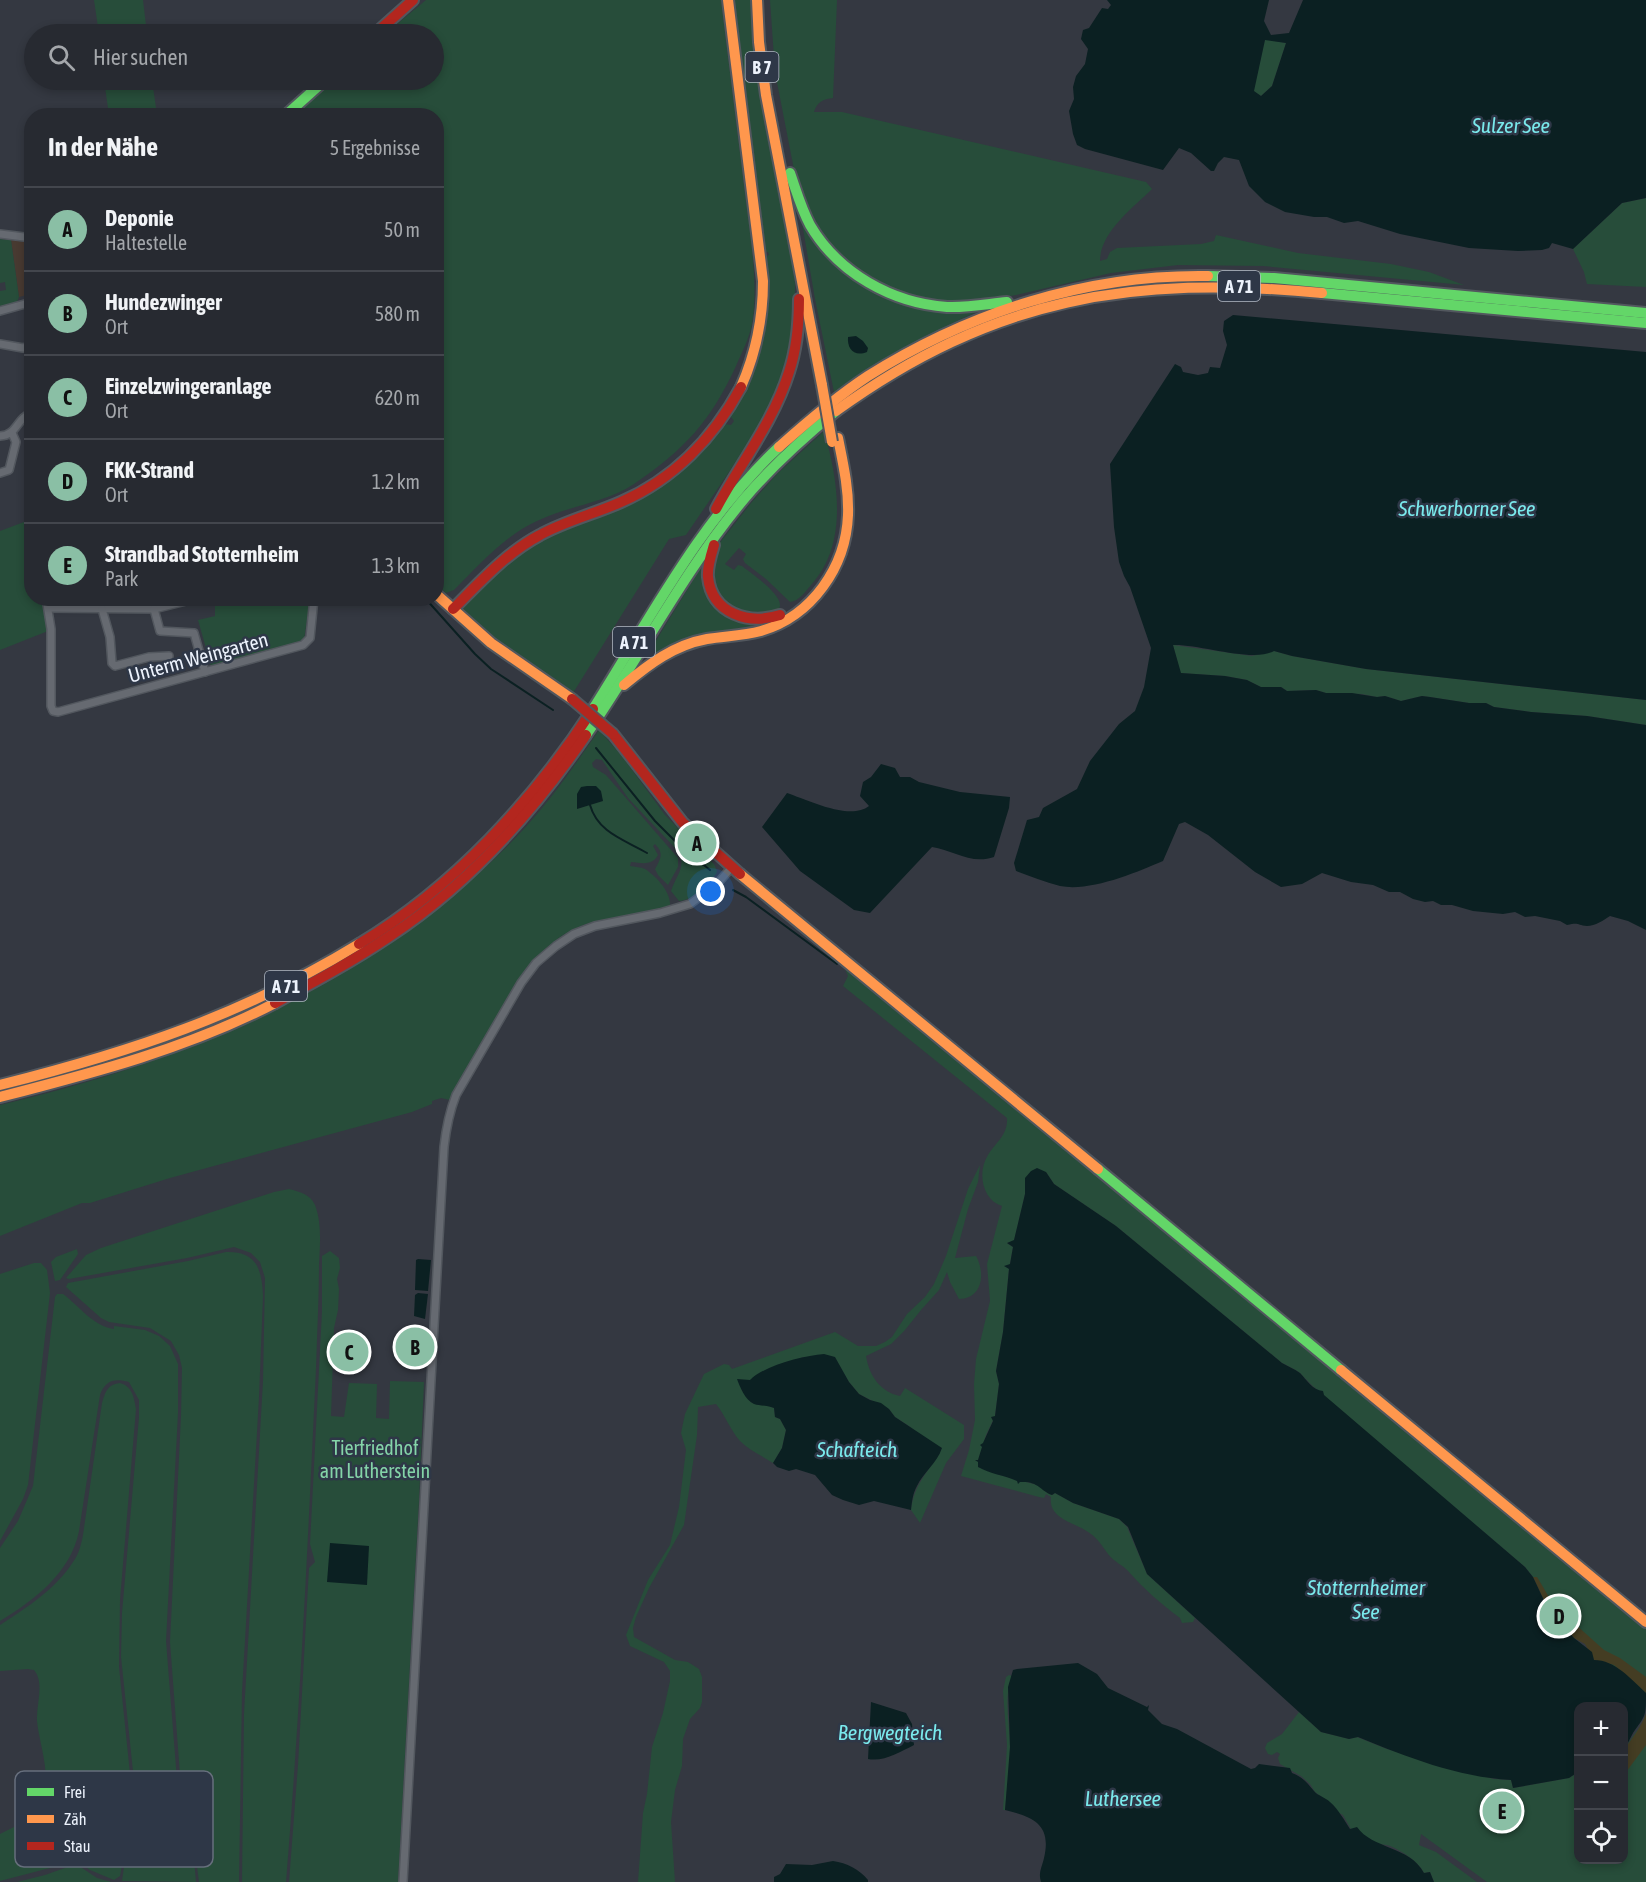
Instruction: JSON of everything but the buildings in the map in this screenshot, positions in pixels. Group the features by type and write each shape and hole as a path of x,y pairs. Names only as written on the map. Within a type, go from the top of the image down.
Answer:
{"main road":[{"path":"386,24 413,0"},
{"path":"453,609 507,556 537,536 564,522 631,497 688,459 713,433 731,408 744,379 759,332 762,309 762,264 728,0"},
{"name":"B 7","path":"758,0 759,42 765,84 797,264"},
{"name":"B 7","path":"766,0 770,63 790,173"},
{"path":"294,108 314,90"},
{"path":"790,173 802,208 818,237 840,262 871,285 900,298 940,306 958,307 1036,299"},
{"path":"615,692 649,664 673,649 705,639 763,631 791,617 814,598 834,571 846,538 848,504 824,383 790,173"},
{"path":"797,264 824,383"},
{"path":"701,537 768,418 791,367 798,325 797,264"},
{"name":"A 71","path":"0,1085 86,1063 143,1045 210,1021 271,994 313,973 353,948 395,921 434,891 475,853 546,776 579,729 701,537 764,461 801,426 849,388 917,346 983,316 1036,299 1091,285 1137,278 1221,275 1282,279 1646,313"},
{"name":"A 71","path":"0,1097 90,1074 214,1031 274,1005 319,982 358,958 426,910 462,880 501,842 555,781 718,533 770,470 808,434 854,398 921,356 962,336 1000,321 1066,302 1138,289 1221,286 1285,289 1646,323"},
{"path":"718,533 709,560 708,579 716,599 724,608 736,616 751,620 765,620 776,617 800,603 828,567 839,536 841,504 835,440"},
{"path":"444,601 510,657 551,681 612,734 628,751 683,823 732,867 1646,1622"}],"street":[{"path":"0,234 24,237"},
{"path":"0,311 24,304"},
{"path":"0,344 24,348"},
{"path":"0,436 12,433 24,416"},
{"path":"0,473 9,470 16,442 12,433"},
{"path":"48,608 154,609 166,606"},
{"name":"Unterm Weingarten","path":"48,608 51,629 53,711 58,712 303,645 310,638 313,606"},
{"path":"102,609 110,637 112,663 115,666 149,657 169,656"},
{"path":"154,609 160,631 194,633 205,672"},
{"path":"403,1882 446,1126 456,1095 521,983 536,963 574,934 595,926 660,913 690,904 717,884 732,867"}],"shaded area":[{"path":"11,240 24,242 24,296 19,297"}],"green space":[{"path":"94,0 143,0 146,24 98,24"},
{"path":"426,0 721,0 753,259 755,294 751,330 726,386 706,419 694,433 668,459 634,484 611,496 549,516 525,527 492,552 454,590 446,593 444,591 444,108 298,108 320,90 444,90 444,24 397,24"},
{"path":"731,0 753,0 795,283 795,326 783,378 755,434 686,535 669,539 573,693 523,662 465,615 463,609 465,602 491,575 542,537 631,500 724,424 731,425 734,421 731,413 754,365 764,257 769,255 765,252"},
{"path":"770,0 837,0 833,98 821,102 814,112 842,112 1146,182 1152,189 1111,230 1101,250 1100,261 1107,259 1110,252 1117,248 1201,244 1214,241 1216,235 1298,253 1391,264 1429,272 1464,285 1263,266 1178,265 1111,273 975,302 914,298 860,274 825,239 797,185 775,72"},
{"path":"1265,39 1286,43 1272,86 1261,96 1253,91"},
{"path":"105,90 153,90 156,108 108,108"},
{"path":"1646,198 1646,287 1587,284 1573,249 1622,203"},
{"path":"800,211 877,292 984,309 907,346 834,392"},
{"path":"0,239 11,240 19,297 16,304 2,308 0,307 0,291 6,290 5,282 0,283"},
{"path":"824,431 833,470 837,511 836,531 823,569 802,596 790,602 745,563 743,559 746,554 739,548 725,564 734,570 738,565 742,566 752,573 775,595 780,606 776,614 752,618 726,606 712,578 718,545 777,474"},
{"path":"24,522 24,606 43,606 48,631 0,650 0,531"},
{"path":"700,569 704,571 704,583 754,627 684,639 648,657 652,647"},
{"path":"215,606 309,606 304,640 299,644 211,666 198,620 215,616"},
{"path":"1173,645 1252,656 1274,651 1366,669 1646,700 1646,725 1587,716 1531,712 1494,707 1486,703 1469,703 1422,696 1401,701 1385,696 1326,693 1316,690 1287,691 1281,687 1261,687 1247,680 1225,676 1180,673"},
{"path":"599,730 622,756 665,815 714,864 716,874 700,891 690,898 679,901 671,891 681,866 677,850 628,798 602,760 596,759 592,763 593,767 606,775 678,858 678,867 668,885 655,869 661,856 655,844 653,846 658,855 653,861 631,862 630,866 643,868 654,876 668,895 670,905 653,912 589,923 553,942 539,955 514,987 450,1100 441,1098 412,1112 170,1178 90,1203 82,1203 0,1236 0,1105 145,1064 214,1037 282,1006 347,971 409,930 467,883 522,831 562,782"},
{"path":"846,966 1646,1625 1646,1693 1585,1644 1525,1567 1323,1393 1313,1387 1300,1373 1282,1363 1116,1226 1054,1184 1046,1172 1025,1178 1025,1194 1014,1241 1007,1243 1013,1247 996,1371 999,1384 995,1416 978,1461 1000,1475 1041,1486 1052,1495 1055,1493 1073,1503 1119,1519 1127,1527 1147,1574 1195,1618 1193,1622 1182,1623 1180,1618 1110,1557 1094,1536 1058,1516 1051,1505 1051,1497 1046,1494 1044,1498 1039,1497 961,1476 975,1420 976,1359 990,1301 987,1264 1002,1206 995,1203 986,1192 983,1185 983,1169 988,1155 1004,1134 1007,1118 843,986 848,976"},
{"path":"980,1165 978,1182 955,1258 976,1256 981,1270 977,1290 967,1298 959,1299 947,1272 939,1290 905,1330 891,1344 866,1356 870,1370 881,1387 900,1396 905,1388 964,1425 964,1439 946,1463 920,1523 911,1510 915,1493 940,1453 895,1417 889,1409 859,1394 834,1357 803,1357 741,1389 752,1403 774,1408 775,1417 780,1419 786,1430 782,1448 773,1463 740,1441 716,1404 698,1407 697,1435 684,1525 649,1588 633,1628 634,1637 675,1660 688,1662 699,1669 702,1677 702,1702 700,1708 690,1719 683,1739 682,1766 675,1790 671,1822 675,1882 638,1882 643,1813 652,1747 663,1713 670,1671 664,1662 630,1646 626,1635 648,1580 670,1545 679,1507 686,1450 681,1433 685,1414 704,1374 724,1364 729,1365 732,1369 835,1332 858,1346 876,1346 892,1337 907,1314 925,1297 934,1284 946,1256 968,1189"},
{"path":"289,1189 304,1194 313,1201 319,1219 320,1234 313,1432 295,1754 286,1882 242,1882 244,1714 263,1381 265,1278 260,1262 251,1253 234,1247 187,1258 66,1278 86,1255 101,1248"},
{"path":"77,1249 78,1254 60,1280 55,1281 51,1262 56,1257"},
{"name":"Tierfriedhof am Lutherstein","path":"330,1251 339,1258 340,1268 337,1279 338,1310 334,1328 331,1416 344,1417 349,1383 377,1384 376,1418 389,1419 390,1381 424,1382 398,1882 289,1882 309,1568 315,1562 310,1544 322,1311 322,1256"},
{"path":"226,1252 245,1255 256,1264 259,1270 263,1296 242,1692 239,1882 199,1882 197,1867 213,1867 213,1771 180,1771 170,1642 181,1416 182,1368 179,1355 171,1341 150,1328 109,1322 101,1318 66,1287 68,1283"},
{"path":"34,1263 41,1263 47,1270 50,1293 28,1485 0,1541 0,1274"},
{"path":"57,1294 63,1294 93,1320 106,1327 145,1330 159,1336 170,1346 178,1364 178,1413 166,1641 176,1771 133,1771 121,1657 122,1613 139,1417 139,1400 129,1382 111,1381 100,1395 79,1531 68,1559 50,1584 26,1604 0,1621 0,1548 18,1521 33,1486"},
{"path":"120,1383 130,1389 136,1409 120,1600 119,1667 130,1771 46,1771 37,1721 39,1681 34,1670 0,1671 0,1625 30,1605 58,1581 77,1556 83,1535 102,1403 104,1395 113,1385"},
{"path":"1012,1676 1007,1702 1010,1755 1005,1810 1003,1810 1007,1745 1003,1691 1006,1677"},
{"path":"1299,1712 1321,1732 1349,1739 1357,1737 1387,1749 1494,1779 1511,1780 1513,1788 1569,1778 1574,1775 1574,1864 1628,1864 1628,1743 1646,1714 1646,1882 1487,1882 1421,1834 1419,1845 1436,1852 1477,1882 1434,1882 1430,1872 1424,1873 1418,1864 1404,1854 1388,1845 1376,1843 1351,1829 1343,1815 1315,1792 1310,1784 1280,1764 1278,1758 1280,1754 1277,1752 1272,1755 1268,1754 1265,1748 1267,1743 1282,1734"},
{"path":"15,1827 15,1867 54,1867 0,1881 0,1834"},
{"path":"68,1867 80,1867 97,1878 111,1882 17,1882"},
{"path":"86,1867 122,1867 120,1876 114,1880"},
{"path":"124,1867 195,1867 196,1882 122,1881"}],"sand":[{"path":"1533,1577 1537,1577 1563,1616 1604,1650 1620,1658 1646,1677 1646,1693 1614,1665 1594,1660 1585,1644 1574,1638 1548,1609"},
{"path":"1646,1714 1646,1745 1628,1770 1628,1744"}],"water":[{"name":"Sulzer See","path":"1107,0 1269,0 1264,21 1271,35 1289,33 1303,0 1646,0 1646,198 1622,203 1573,249 1552,243 1549,248 1542,250 1469,248 1400,234 1358,221 1344,223 1327,217 1285,212 1265,202 1249,186 1239,160 1224,157 1214,171 1211,171 1191,153 1179,148 1163,170 1085,149 1077,145 1069,111 1074,99 1073,87 1076,76 1085,64 1088,49 1081,39 1083,30 1089,28 1102,8 1108,9 1111,5","holes":["1265,40 1286,43 1272,86 1261,96 1254,91"]},
{"name":"Schwerborner See","path":"1233,315 1646,352 1646,700 1366,669 1274,651 1253,655 1173,645 1181,673 1225,676 1247,680 1261,687 1281,687 1287,691 1316,690 1326,693 1385,696 1401,701 1422,696 1469,703 1486,703 1494,707 1531,712 1587,716 1646,725 1646,930 1628,921 1610,916 1587,926 1567,925 1560,921 1535,916 1525,917 1515,912 1503,914 1473,911 1452,905 1441,905 1433,901 1413,899 1400,892 1389,892 1373,885 1351,882 1322,873 1302,884 1281,887 1255,872 1208,835 1185,822 1179,824 1163,861 1112,880 1085,886 1060,886 1016,871 1014,863 1027,820 1039,817 1043,808 1077,789 1090,761 1119,724 1135,711 1144,687 1151,648 1119,562 1110,464 1175,364 1181,367 1183,372 1198,375 1208,373 1210,367 1220,368 1227,345 1223,331 1224,321"},
{"path":"856,336 868,348 867,352 852,351 848,337"},
{"path":"881,764 895,768 900,777 910,777 919,782 960,792 1010,797 1009,808 994,857 970,858 932,847 870,913 854,910 800,871 762,827 787,793 840,810 861,810 869,806 860,796 863,782 871,777"},
{"path":"596,786 601,791 603,801 577,809 577,794 581,787"},
{"name":"Stotternheimer See","path":"1037,1168 1046,1172 1054,1184 1116,1226 1282,1363 1300,1373 1313,1387 1323,1391 1324,1395 1525,1567 1533,1577 1548,1609 1574,1638 1592,1652 1594,1660 1616,1667 1646,1693 1644,1715 1628,1742 1628,1702 1574,1702 1574,1775 1569,1778 1513,1788 1511,1780 1471,1775 1414,1759 1358,1737 1349,1739 1321,1732 1147,1574 1128,1527 1119,1519 1073,1503 1055,1493 1052,1495 1035,1484 1020,1482 1018,1484 1017,1481 978,1467 978,1462 975,1460 978,1460 982,1447 980,1445 993,1421 991,1417 995,1416 999,1384 996,1371 1003,1332 1009,1269 1004,1266 1010,1264 1013,1247 1007,1243 1014,1240 1025,1194 1025,1178"},
{"path":"416,1260 431,1260 428,1291 415,1290"},
{"path":"428,1294 425,1319 414,1316 415,1295"},
{"name":"Schafteich","path":"824,1354 835,1357 849,1382 859,1394 881,1403 895,1417 942,1448 916,1489 911,1510 874,1501 859,1505 843,1500 832,1495 815,1475 796,1469 789,1471 773,1463 782,1448 786,1430 780,1419 775,1417 774,1408 756,1405 748,1400 737,1379 750,1380 774,1366 795,1359"},
{"path":"330,1543 369,1546 367,1585 327,1582"},
{"name":"Luthersee","path":"1078,1663 1097,1674 1108,1688 1147,1707 1149,1705 1148,1710 1162,1724 1177,1729 1251,1769 1259,1764 1290,1768 1292,1773 1302,1778 1316,1793 1333,1805 1350,1829 1357,1827 1372,1840 1401,1852 1418,1864 1424,1873 1430,1872 1434,1882 1041,1882 1040,1873 1046,1846 1043,1830 1032,1819 1005,1810 1010,1747 1008,1687 1013,1670"},
{"name":"Bergwegteich","path":"871,1702 906,1713 912,1724 914,1745 886,1758 868,1759"},
{"path":"833,1861 857,1870 868,1882 774,1882 774,1877 780,1874 786,1864 812,1865"}],"waterway":[{"path":"432,606 491,669 553,710"},
{"path":"596,748 655,821 710,870"},
{"path":"590,805 599,822 613,835 647,853"},
{"path":"733,890 746,897 837,964"},
{"path":"846,968 869,987"}],"traffic: fast":[{"path":"294,108 314,90"},
{"path":"790,173 807,219 822,242 835,258 868,282 887,292 926,304 954,307 1007,302"},
{"path":"1208,276 1274,278 1646,313"},
{"path":"1322,293 1646,323"},
{"path":"586,735 681,585 722,527 744,499 777,464 836,411"},
{"path":"593,709 700,539 725,506 779,447"},
{"path":"1098,1169 1341,1370"}],"traffic: slow":[{"path":"728,0 763,281 758,336 741,387"},
{"path":"757,0 759,42 766,95 822,385"},
{"path":"779,447 822,410 868,376 907,353 988,316 1031,301 1074,290 1163,277 1208,276"},
{"path":"836,411 894,372 952,342 1009,319 1067,302 1126,292 1188,288 1253,288 1322,293"},
{"path":"822,385 832,442"},
{"path":"624,685 653,663 684,646 707,639 761,631 779,624 796,614 823,587 841,553 848,515 848,496 838,438"},
{"path":"444,601 491,643 572,699"},
{"path":"740,874 1098,1169"},
{"path":"0,1085 95,1059 185,1029 272,991 359,944"},
{"path":"0,1097 140,1058 209,1033 275,1003"},
{"path":"1341,1370 1646,1622"}],"traffic: jam":[{"path":"386,24 413,0"},
{"path":"716,509 766,425 783,390 796,345 799,299"},
{"path":"453,609 494,569 528,542 559,526 640,493 675,469 691,455 718,423 741,387"},
{"path":"714,545 708,577 711,590 724,608 745,617 768,618 780,615"},
{"path":"572,699 613,734"},
{"path":"359,944 427,896 489,840 544,777 593,709"},
{"path":"613,734 683,823 740,874"},
{"path":"275,1003 376,945 419,916 473,870 522,819 586,735"}],"place":[{"name":"Deponie","path":"697,843"},
{"name":"Hundezwinger","path":"415,1347"},
{"name":"Einzelzwingeranlage","path":"349,1352"},
{"name":"FKK-Strand","path":"1559,1616"},
{"name":"Strandbad Stotternheim","path":"1502,1811"}]}
